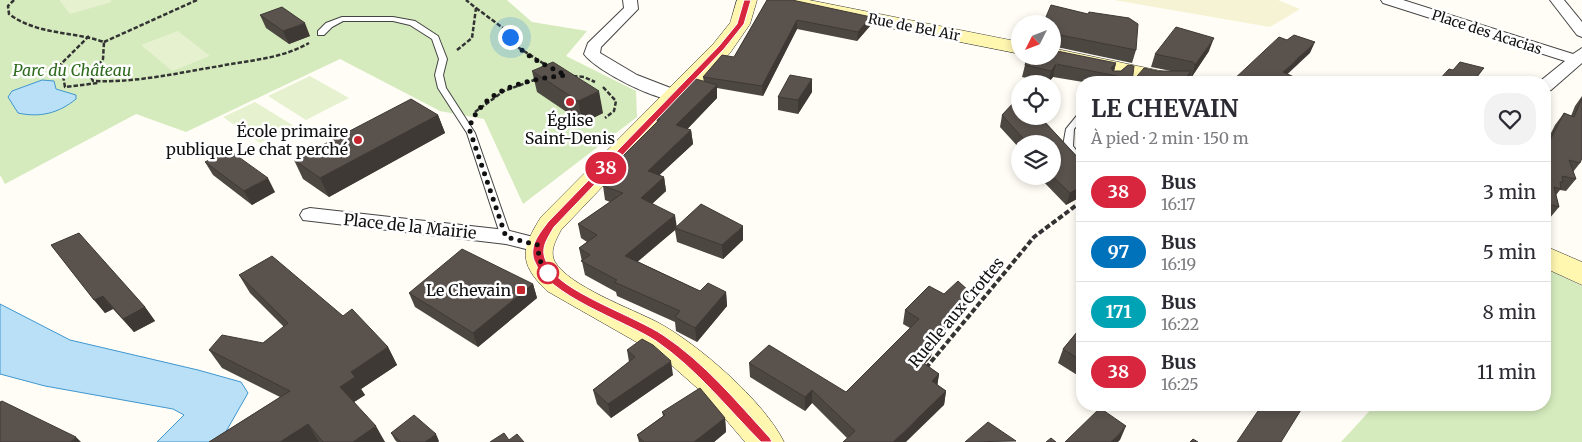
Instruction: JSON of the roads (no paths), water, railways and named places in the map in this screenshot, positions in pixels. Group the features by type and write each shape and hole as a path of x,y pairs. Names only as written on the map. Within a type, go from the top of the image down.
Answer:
{"street":[{"path":"630,0 631,9 593,46 592,54 614,68 660,91 675,96"},
{"path":"747,0 743,17 733,34 551,224 538,245 539,259 549,275 566,288 659,338 698,368 766,442"},
{"name":"Rue de Bel Air","path":"780,0 1011,46"},
{"name":"Place des Acacias","path":"1388,0 1579,56"},
{"path":"1557,0 1582,32"},
{"path":"1061,56 1146,76"},
{"path":"1551,81 1579,56"},
{"name":"Place de la Mairie","path":"310,215 506,237 538,245"},
{"path":"1551,259 1582,274"}],"lane":[{"path":"321,33 329,25 342,19 393,19 412,23 435,38 444,59 439,75 442,88 469,128 506,237"},
{"path":"1076,122 1070,129 1068,146 1076,156"}],"water":[{"path":"42,80 54,81 56,89 76,95 76,99 63,108 49,113 34,115 18,113 8,97 12,91"},
{"path":"0,304 70,340 241,382 248,393 220,442 157,442 184,415 173,409 45,386 0,374"}],"place":[{"name":"Église Saint-Denis","path":"570,102"},
{"name":"École primaire publique Le chat perché","path":"358,140"},
{"name":"Le Chevain","path":"521,290"}],"park label":[{"name":"Parc du Château","path":"72,70"}]}
